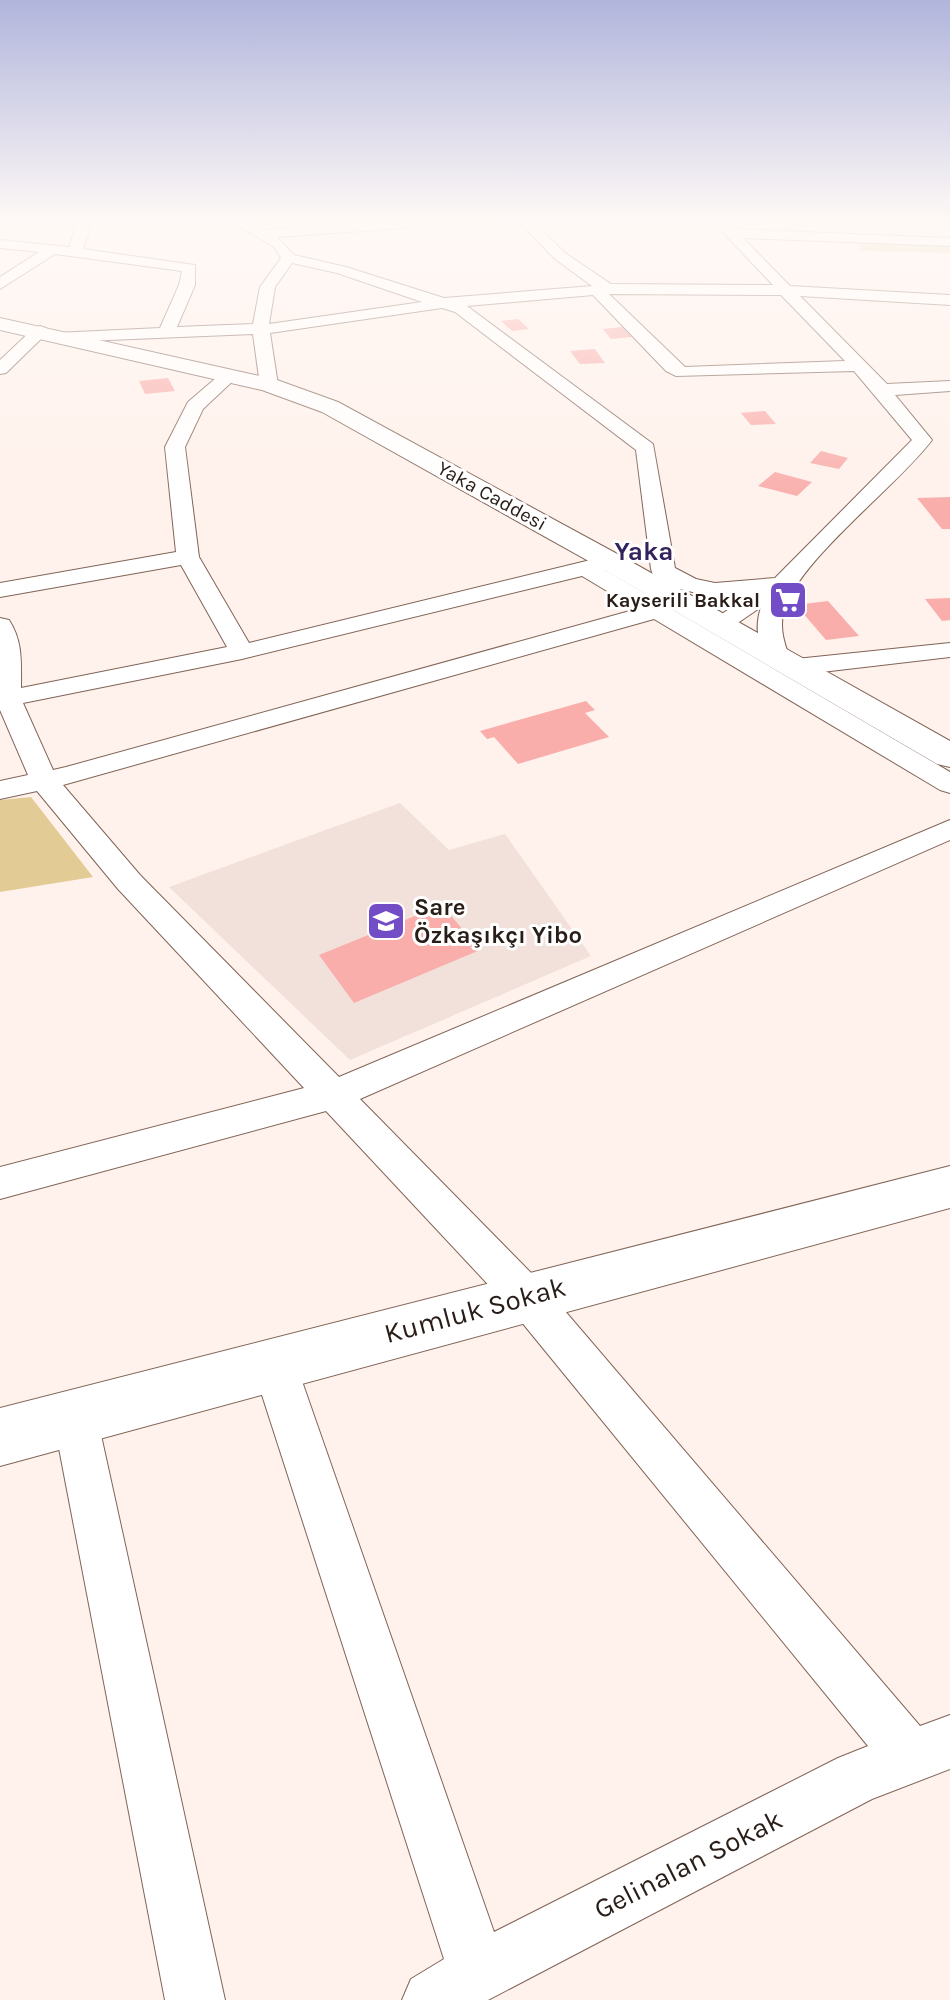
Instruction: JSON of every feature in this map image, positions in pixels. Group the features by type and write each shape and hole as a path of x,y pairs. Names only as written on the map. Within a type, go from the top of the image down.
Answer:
{"street":[{"path":"166,334 173,317"},
{"path":"260,317 269,385"},
{"path":"0,369 50,334 146,335 261,329 355,317"},
{"path":"472,317 646,448 663,591 950,784"},
{"path":"627,317 672,367 682,372 856,366"},
{"path":"720,624 785,581 929,444 882,390 809,317"},
{"name":"Yaka Caddesi","path":"0,324 269,385 330,407 598,565 663,591 950,756"},
{"path":"121,351 119,347 123,343 146,335"},
{"path":"229,376 195,406 175,447 188,557 242,652"},
{"path":"882,390 950,386"},
{"path":"0,590 188,557"},
{"path":"8,698 242,652 598,565"},
{"path":"0,790 44,781 663,591 678,583 703,590 756,588 785,581"},
{"path":"785,581 767,621 768,635 786,661 950,650"},
{"path":"0,625 9,649 8,698 44,781 129,882 526,1296 931,1750"},
{"path":"0,1183 335,1094 950,829"},
{"name":"Kumluk Sokak","path":"0,1437 526,1296 950,1187"},
{"path":"274,1364 455,1986"},
{"path":"75,1417 195,2000"},
{"name":"Gelinalan Sokak","path":"455,1986 857,1777 931,1750"}],"shaded area":[{"path":"31,797 93,877 0,892 0,800"},
{"name":"Sare Özkaşıkçı Yibo","path":"400,803 449,850 505,834 591,956 350,1060 169,887"}],"building":[{"path":"518,319 529,329 512,331 501,321"},
{"path":"622,327 632,337 611,339 603,329"},
{"path":"595,349 605,363 580,364 570,351"},
{"path":"168,378 175,391 145,394 139,381"},
{"path":"765,411 776,424 751,425 741,413"},
{"path":"821,451 848,458 839,469 810,463"},
{"path":"775,472 812,482 797,496 758,486"},
{"path":"950,497 950,529 942,529 917,498"},
{"path":"950,598 950,620 942,621 925,599"},
{"path":"828,601 859,636 826,640 796,605"},
{"path":"586,701 595,710 585,713 609,737 518,764 494,737 487,739 480,731"},
{"path":"442,905 480,950 354,1003 319,955"}],"place":[{"name":"Kayserili Bakkal","path":"788,600"},
{"name":"Sare Özkaşıkçı Yibo","path":"386,921"}],"district":[{"name":"Yaka","path":"644,551"}]}
